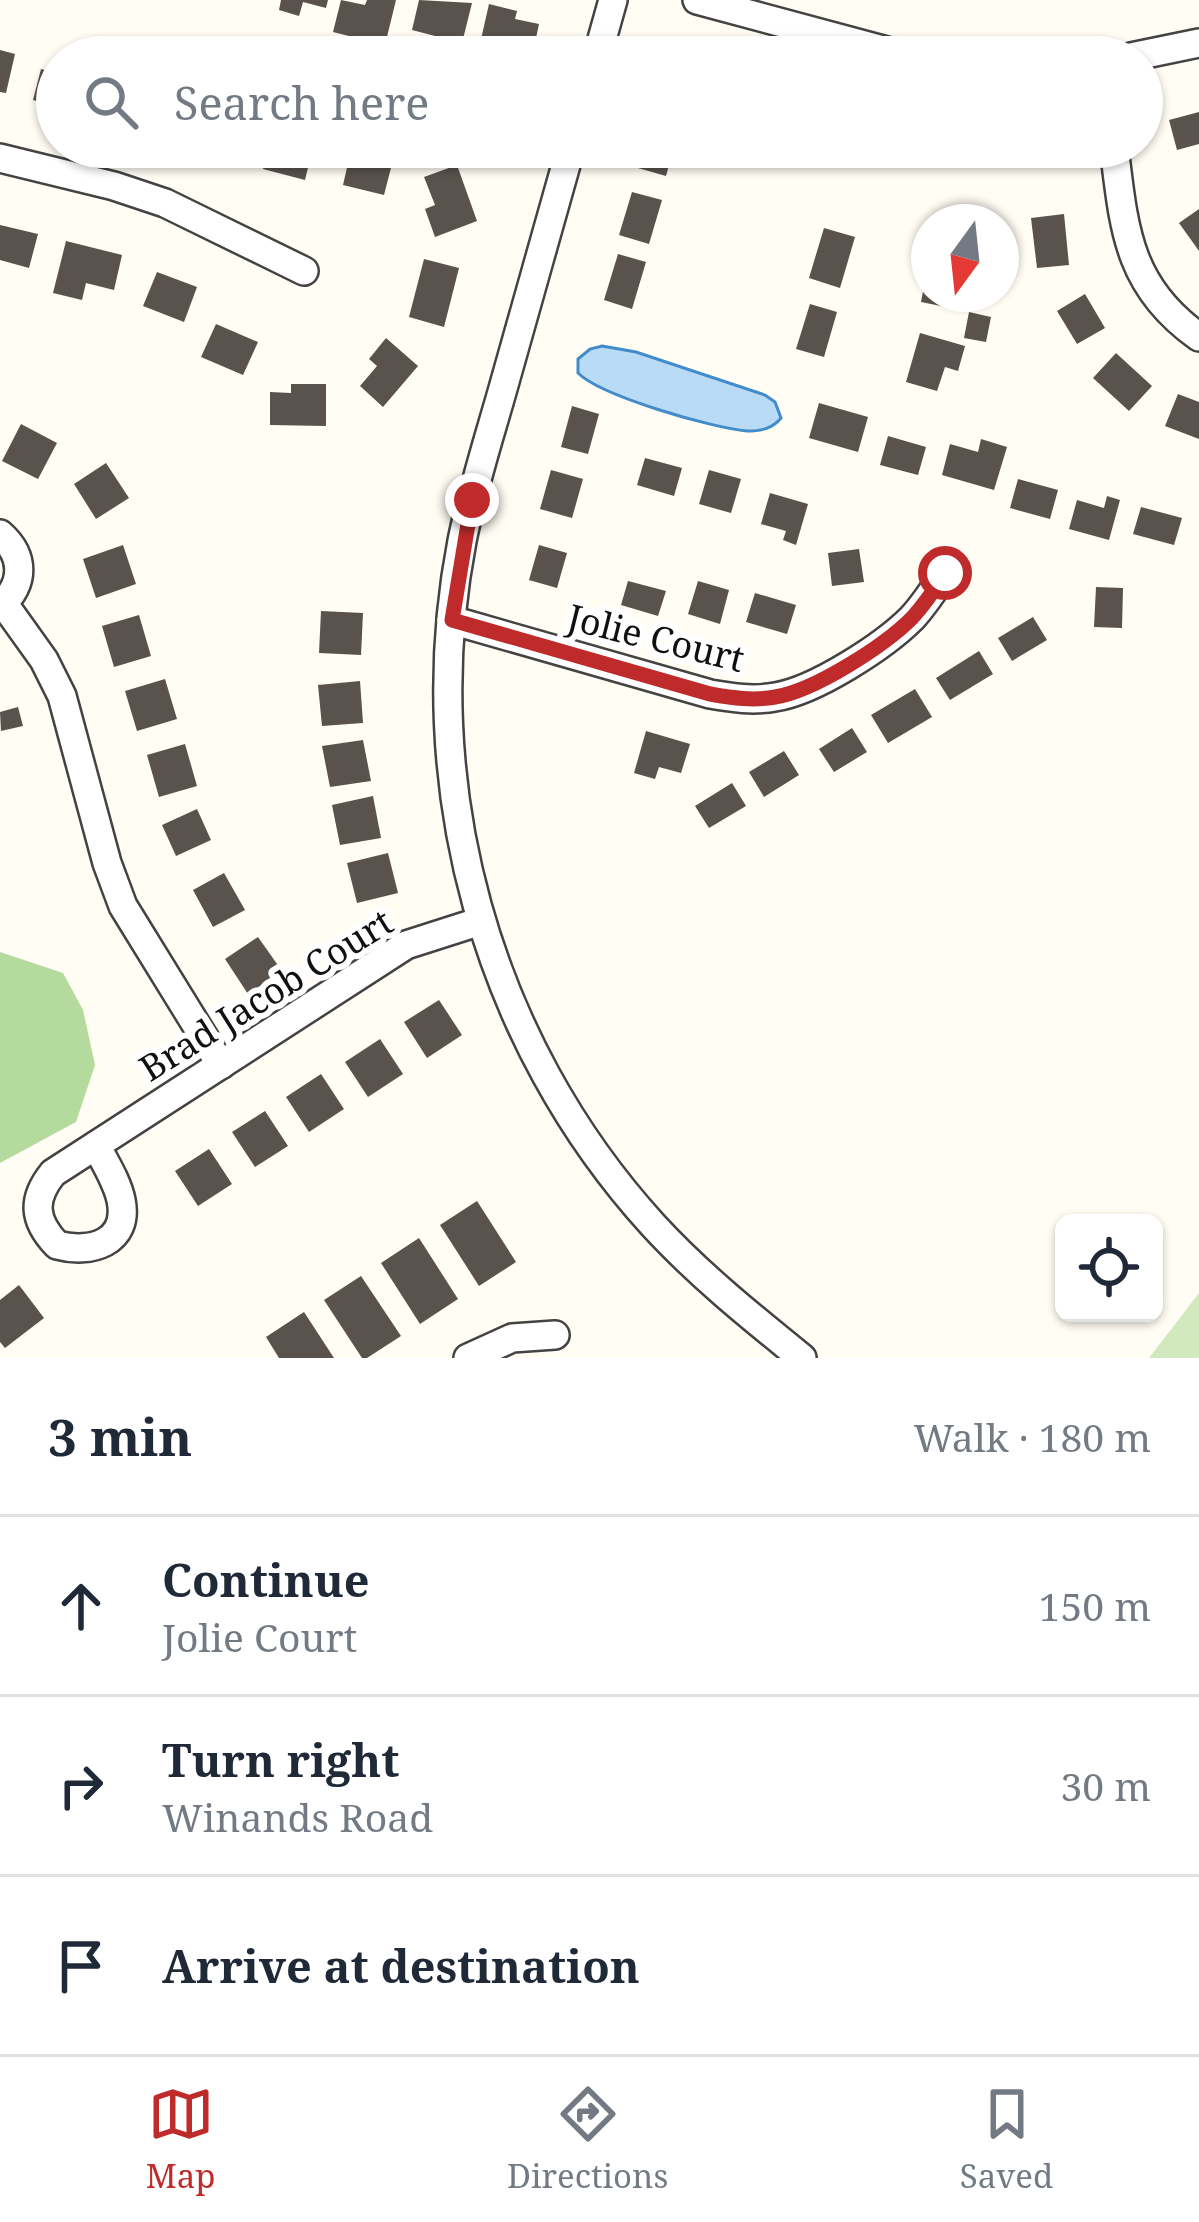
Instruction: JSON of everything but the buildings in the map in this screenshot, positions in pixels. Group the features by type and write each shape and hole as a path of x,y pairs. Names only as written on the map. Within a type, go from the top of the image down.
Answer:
{"street":[{"path":"603,36 613,0"},
{"path":"697,0 831,36"},
{"path":"1163,50 1199,43"},
{"path":"0,158 36,167"},
{"path":"41,168 165,203 304,271"},
{"path":"565,168 472,500 452,620 449,755 470,884 514,1012 544,1073 611,1175 687,1261 802,1358"},
{"path":"1117,168 1125,234 1150,293 1171,317 1199,337"},
{"path":"0,534 13,546 20,576 15,591 2,605 44,660 62,696 123,906 221,1065"},
{"name":"Jolie Court","path":"452,620 710,694 747,700 780,697 805,688 885,640 926,602 945,573"},
{"name":"Brad Jacob Court","path":"96,1145 406,946 481,921"},
{"path":"468,1358 512,1338 555,1335"}],"green space":[{"path":"0,952 63,973 83,1010 95,1065 76,1122 0,1163"},
{"path":"1199,1293 1199,1358 1149,1358"}],"water":[{"path":"602,346 636,352 765,395 775,402 781,418 766,429 747,431 632,401 578,373 578,359"}],"route":[{"path":"472,500 452,620 710,694 747,700 780,697 805,688 885,640 909,621 945,573"}]}
